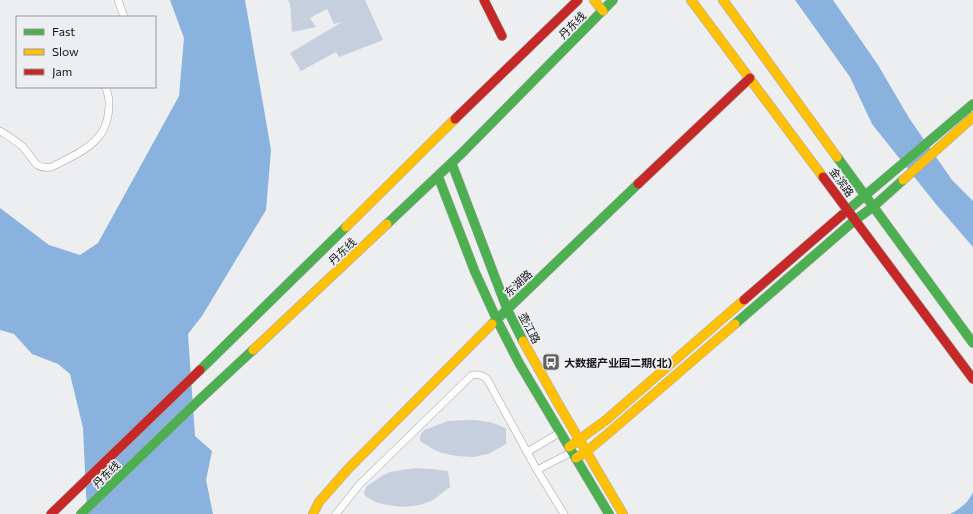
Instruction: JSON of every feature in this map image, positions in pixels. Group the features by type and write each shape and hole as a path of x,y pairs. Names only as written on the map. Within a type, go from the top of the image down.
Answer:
{"main road":[{"path":"484,0 502,36"},
{"name":"丹东线","path":"52,513 578,0"},
{"path":"594,0 603,10"},
{"name":"丹东线","path":"81,514 197,402 452,164 613,0"},
{"name":"金滨路","path":"692,0 973,379"},
{"name":"金滨路","path":"723,0 973,343"},
{"name":"东湖路","path":"313,514 319,502 348,469 507,309 750,78"},
{"path":"572,452 579,439 606,420 848,210 973,104"},
{"path":"572,452 587,451 612,431 855,220 873,207 973,117"},
{"name":"壶江路","path":"452,164 507,309 560,407 624,514"},
{"path":"438,176 476,272 497,320 519,363 609,514"}],"street":[{"path":"118,0 124,16"},
{"path":"0,131 24,148 34,162 40,167 52,167 94,143 99,137 107,121 109,101 106,88"},
{"path":"336,514 359,485 472,375 477,374 487,379 526,452 564,514"},
{"path":"526,452 561,432"},
{"path":"537,470 572,452"}],"water":[{"path":"170,0 245,0 271,150 266,210 202,316 188,334 195,436 212,451 206,480 213,514 87,514 83,428 70,374 58,364 32,354 14,334 0,330 0,208 49,245 80,255 98,243 179,96 184,38"},
{"path":"795,0 833,0 878,65 909,118 952,180 973,201 973,247 935,203 872,124 850,77"},
{"path":"973,492 973,514 950,514 964,505"}],"building":[{"path":"288,0 365,0 383,40 339,57 336,52 301,71 290,53 342,22 334,24 327,9 310,18 316,27 292,32 290,4"},
{"path":"466,420 490,422 506,428 506,444 488,454 473,457 442,453 420,441 420,436 424,430 448,421"},
{"path":"415,468 448,471 450,487 433,500 420,505 403,507 378,503 365,496 364,492 367,486 382,476 390,472"}],"traffic: fast":[{"path":"387,224 462,153 613,0"},
{"path":"842,215 973,104"},
{"path":"837,157 973,343"},
{"path":"452,164 507,309 523,341"},
{"path":"438,176 475,272 497,320 519,363 609,514"},
{"path":"735,324 903,180"},
{"path":"492,324 638,184"},
{"path":"200,370 346,227"},
{"path":"81,514 253,350"}],"traffic: slow":[{"path":"594,0 603,11"},
{"path":"691,0 823,177"},
{"path":"723,0 837,157"},
{"path":"903,180 973,117"},
{"path":"346,227 455,119"},
{"path":"253,350 387,224"},
{"path":"569,447 606,420 744,300"},
{"path":"313,514 319,502 348,469 492,324"},
{"path":"576,458 611,431 735,324"},
{"path":"523,341 623,514"}],"traffic: jam":[{"path":"484,0 502,36"},
{"path":"455,119 578,0"},
{"path":"638,184 750,78"},
{"path":"823,177 973,379"},
{"path":"744,300 842,215"},
{"path":"51,514 200,370"}],"place":[{"name":"大数据产业园二期(北)","path":"551,362"}]}
